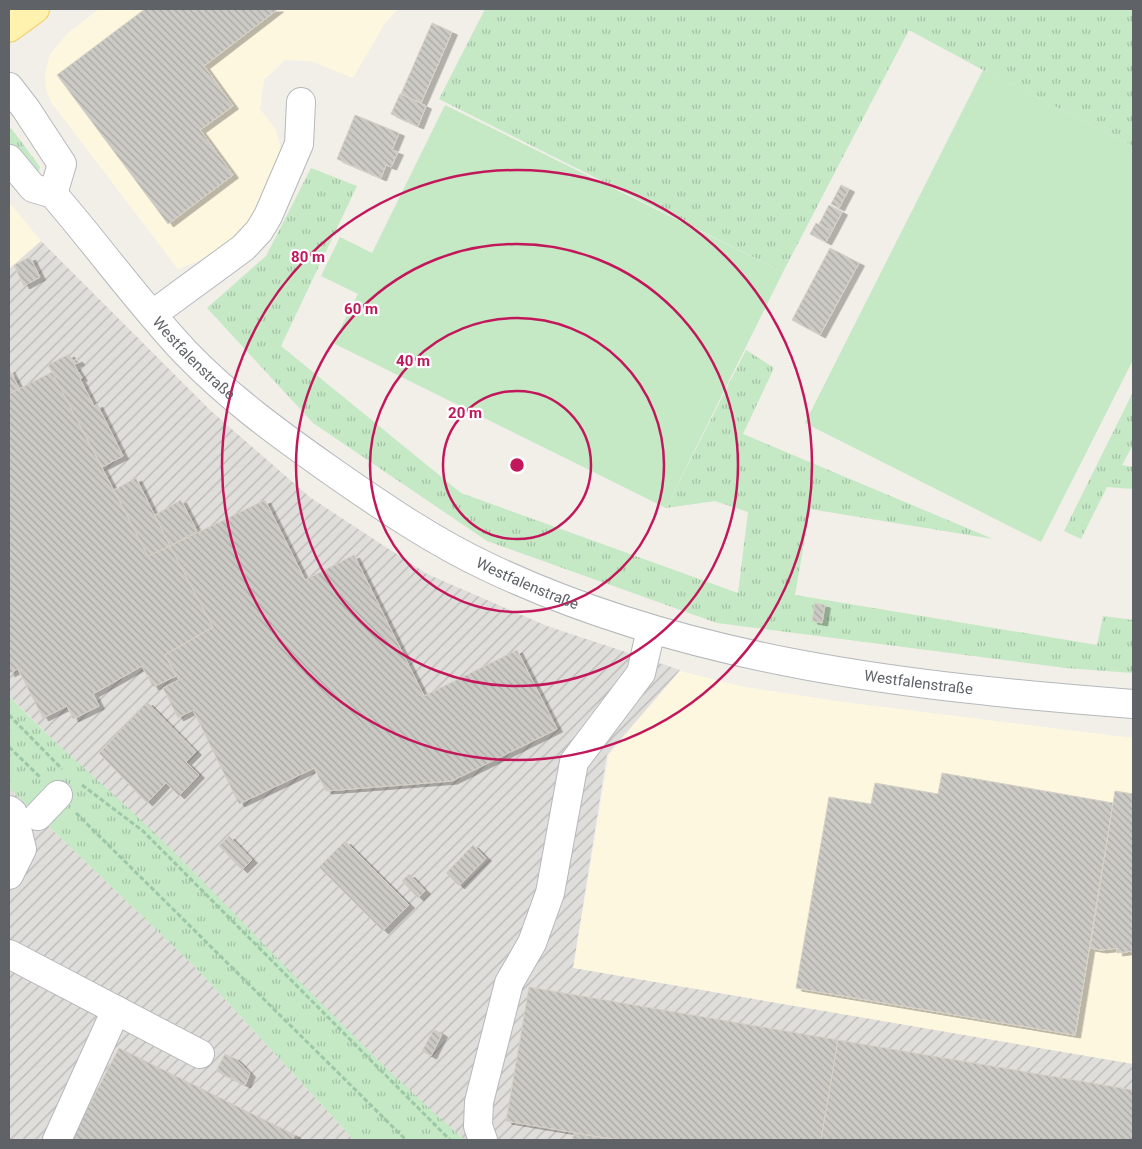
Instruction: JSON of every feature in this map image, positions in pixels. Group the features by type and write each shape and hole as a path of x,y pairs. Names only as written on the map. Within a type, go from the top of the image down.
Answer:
{"main road":[{"path":"9,28 35,9"}],"street":[{"path":"9,87 26,109 62,164 53,194"},
{"path":"152,314 243,248 259,231 268,216 299,144 301,102"},
{"name":"Westfalenstraße","path":"9,160 33,188 53,194 152,314 186,352 236,399 268,426 359,490 427,533 488,568 553,595 651,630 799,665 1011,694 1133,704"},
{"path":"483,1140 478,1126 479,1102 509,983 532,943 550,893 574,762 641,673 651,630"},
{"path":"38,816 67,784"},
{"path":"9,810 13,813 22,849 9,875"},
{"path":"9,954 200,1054"},
{"path":"57,1140 116,1010"}],"path":[{"path":"9,716 67,784 406,1140"},
{"path":"9,747 144,831 450,1140"}],"shaded area":[{"path":"99,9 398,9 385,23 353,78 311,61 285,60 264,80 260,109 276,130 283,157 250,224 216,254 178,269 51,102 46,89 45,75 50,54 67,34"},
{"path":"9,202 41,241 9,269"},
{"path":"41,241 211,411 311,498 427,574 547,626 680,670 607,755 573,968 1133,1064 1133,1140 465,1140 404,1087 9,696 9,269"},
{"path":"680,671 740,686 836,701 1133,738 1133,1064 573,968 609,754"},
{"path":"9,788 197,969 354,1140 9,1140"}],"green space":[{"path":"485,9 1133,9 1133,146 909,30 783,272 439,99"},
{"path":"983,70 1133,146 1133,360 1041,542 805,423"},
{"path":"445,105 783,272 666,508 333,343 358,294 321,276 340,237 372,253"},
{"path":"11,128 40,167 39,171 35,174 9,145 9,130"},
{"path":"311,168 357,186 281,346 461,493 738,593 748,512 715,501 666,508 746,350 774,368 743,434 993,539 810,509 795,595 1097,645 1103,616 1133,620 1133,673 1066,668 717,623 487,541 313,423 207,308 266,256"},
{"path":"1133,392 1133,445 1122,465 1133,467 1133,489 1107,487 1081,539 1064,531"},
{"path":"9,696 206,884 388,1070 465,1140 354,1140 197,969 9,788"}],"building":[{"path":"145,9 278,9 204,66 233,106 200,130 233,175 168,224 57,75"},
{"path":"432,23 452,32 421,103 401,94"},
{"path":"400,94 426,106 418,126 391,114"},
{"path":"355,115 399,133 392,150 398,152 391,167 386,165 381,178 337,159"},
{"path":"841,185 849,189 839,208 831,204"},
{"path":"829,205 842,212 832,231 819,224"},
{"path":"816,223 832,231 826,242 810,234"},
{"path":"830,248 859,263 820,335 792,320"},
{"path":"30,257 40,277 24,286 14,265"},
{"path":"69,354 73,361 77,359 79,362 74,365 82,378 80,379 94,406 97,404 123,456 102,467 48,365"},
{"path":"9,369 19,388 9,394"},
{"path":"52,372 148,556 170,546 213,627 165,655 176,676 153,687 142,666 93,694 99,706 73,719 67,706 43,718 18,669 9,674 9,394"},
{"path":"136,478 170,546 148,556 114,490"},
{"path":"181,500 197,531 170,546 155,515"},
{"path":"265,500 305,580 354,555 424,696 517,650 557,729 452,781 326,791 314,768 239,804 193,710 178,718 163,688 179,680 165,655 213,627 170,546"},
{"path":"815,603 825,605 822,623 812,621"},
{"path":"147,702 196,752 186,762 199,775 179,796 166,783 147,803 99,753"},
{"path":"942,773 1113,803 1075,1035 796,988 829,797 871,804 875,783 938,794"},
{"path":"1115,791 1133,794 1133,955 1132,951 1117,953 1117,948 1101,950 1090,948"},
{"path":"229,836 252,860 242,870 219,846"},
{"path":"345,841 409,905 383,931 319,867"},
{"path":"473,845 486,858 459,886 446,873"},
{"path":"409,874 425,891 418,898 402,881"},
{"path":"529,987 838,1040 821,1140 618,1140 506,1121"},
{"path":"434,1029 442,1034 431,1056 422,1051"},
{"path":"838,1040 1133,1090 1133,1140 821,1140"},
{"path":"119,1048 295,1135 292,1140 71,1140"},
{"path":"225,1054 236,1059 250,1074 245,1085 216,1071"},
{"path":"574,1133 618,1140 572,1140"}]}
